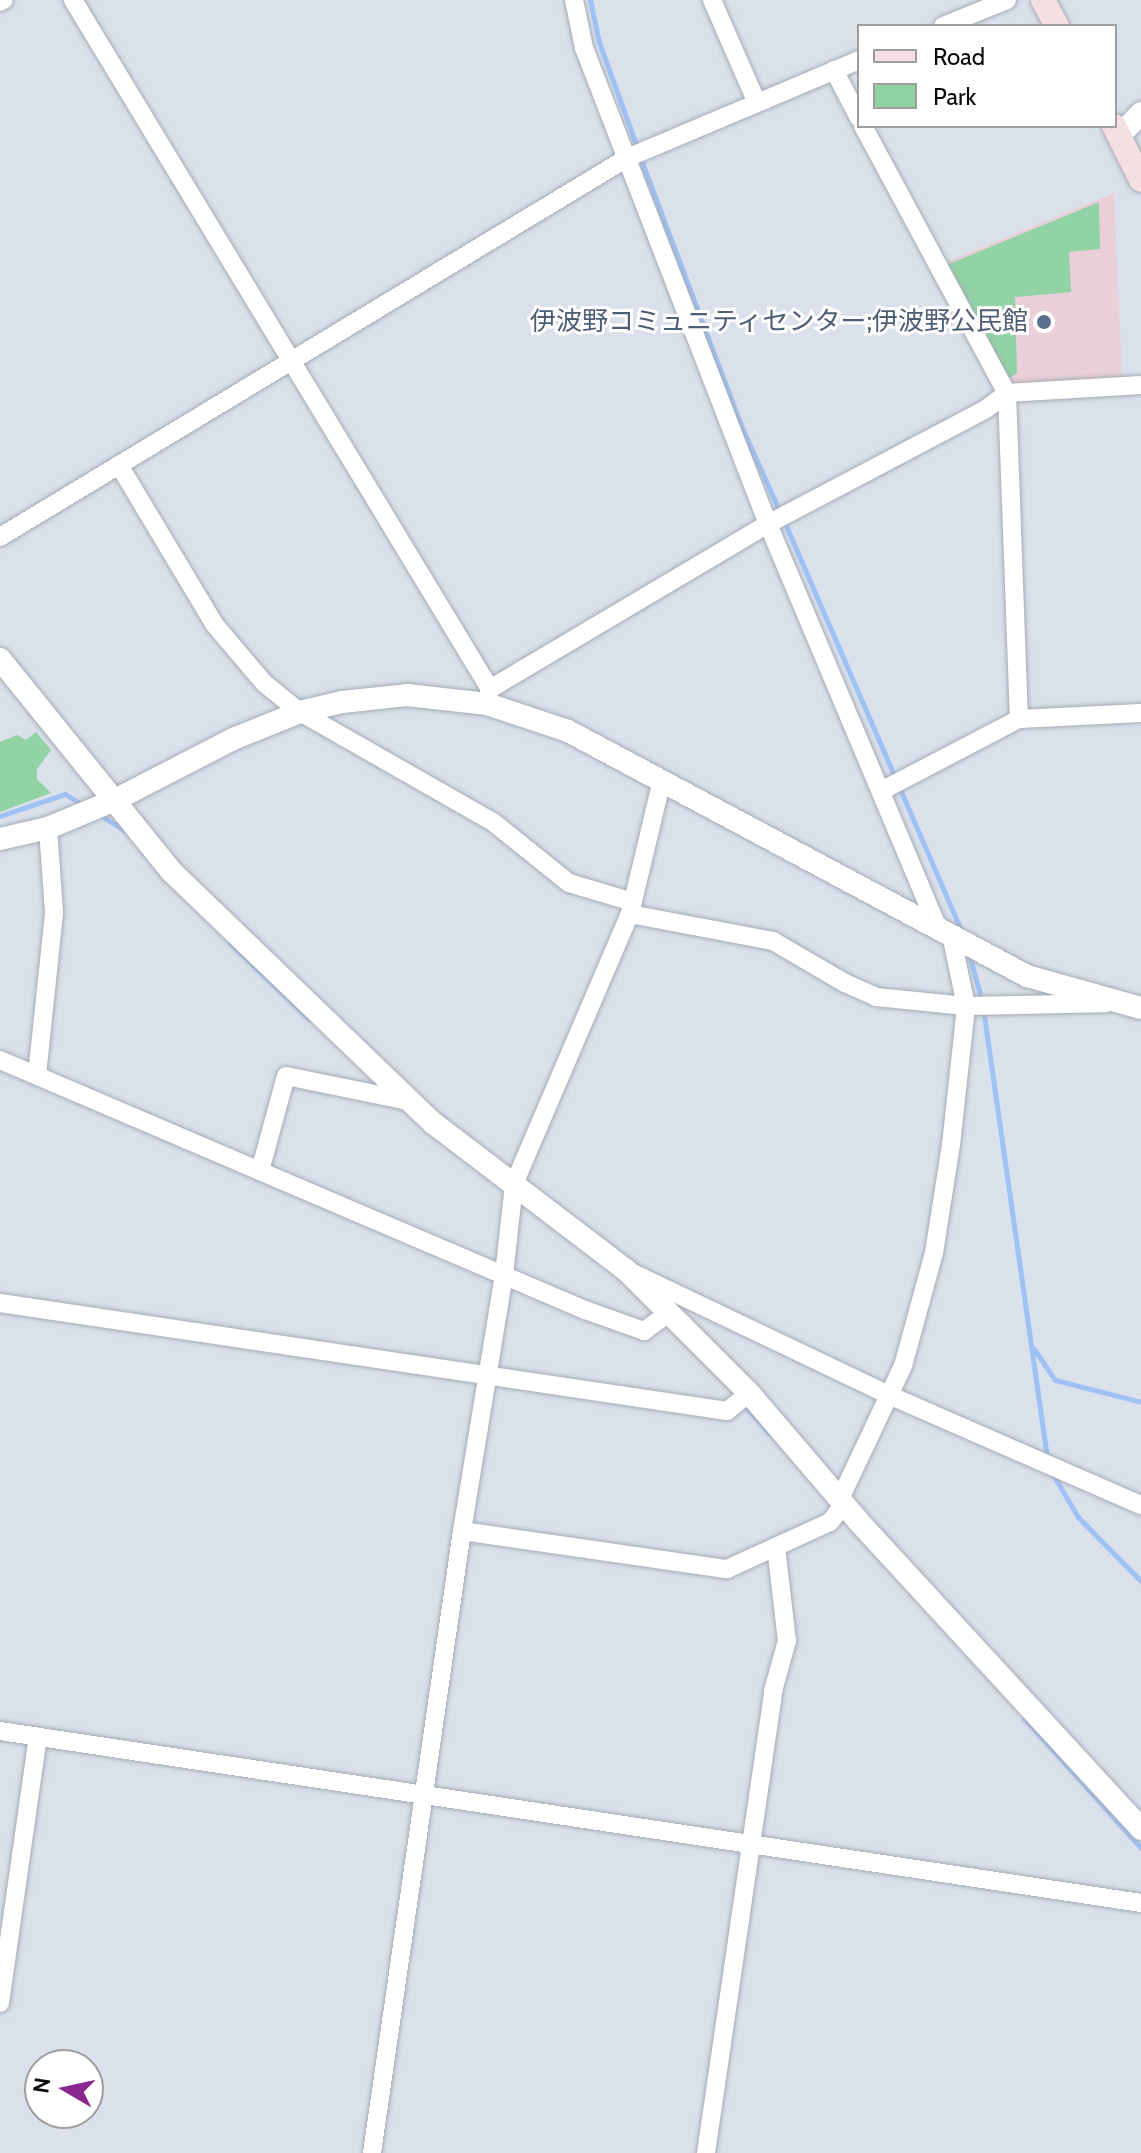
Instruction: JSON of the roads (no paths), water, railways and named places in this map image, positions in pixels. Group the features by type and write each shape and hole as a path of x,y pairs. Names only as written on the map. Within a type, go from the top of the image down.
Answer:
{"main road":[{"path":"1043,0 1056,24"},
{"path":"1116,131 1141,180"}],"street":[{"path":"73,0 292,360 488,696"},
{"path":"462,1531 727,1569 830,1522 903,1366 934,1253 951,1145 966,1006 945,935 768,524 584,48 574,0"},
{"path":"712,0 757,103"},
{"path":"948,24 1007,0"},
{"path":"0,537 627,158 857,61"},
{"path":"834,70 857,114"},
{"path":"1116,131 1141,113"},
{"path":"864,128 1007,393 1019,719"},
{"path":"488,696 768,524 986,409 1007,393 1141,385"},
{"path":"119,465 214,624 264,683 300,712 493,822 569,883 631,908 773,941 876,997 966,1006 1117,1003"},
{"path":"0,659 172,872 409,1101 626,1270 749,1393 842,1502 1141,1829"},
{"path":"0,839 48,828 115,800 233,739 300,712 342,702 407,695 488,696 568,731 945,935 1027,976 1141,1008"},
{"path":"883,790 1019,719 1141,713"},
{"path":"372,2153 462,1531 504,1275 514,1184 631,908 662,780"},
{"path":"37,1075 54,912 48,828"},
{"path":"0,1060 504,1275 644,1331 667,1314"},
{"path":"260,1171 286,1076 409,1101"},
{"path":"626,1270 891,1396 1141,1505"},
{"path":"0,1303 727,1411 749,1393"},
{"path":"706,2153 773,1691 787,1641 776,1547"},
{"path":"0,1731 1141,1903"},
{"path":"0,2003 38,1737"}],"waterway":[{"path":"590,0 599,42 637,147"},
{"path":"640,157 742,428 780,512"},
{"path":"784,521 961,931"},
{"path":"0,816 65,794 84,806"},
{"path":"100,815 129,833"},
{"path":"230,943 309,1019"},
{"path":"969,954 982,1001 1047,1458"},
{"path":"1034,1349 1055,1380 1141,1402"},
{"path":"744,1405 769,1433"},
{"path":"1051,1471 1078,1517 1141,1581"},
{"path":"1024,1718 1141,1848"}],"place":[{"name":"伊波野コミュニティセンター;伊波野公民館","path":"1044,322"}]}
